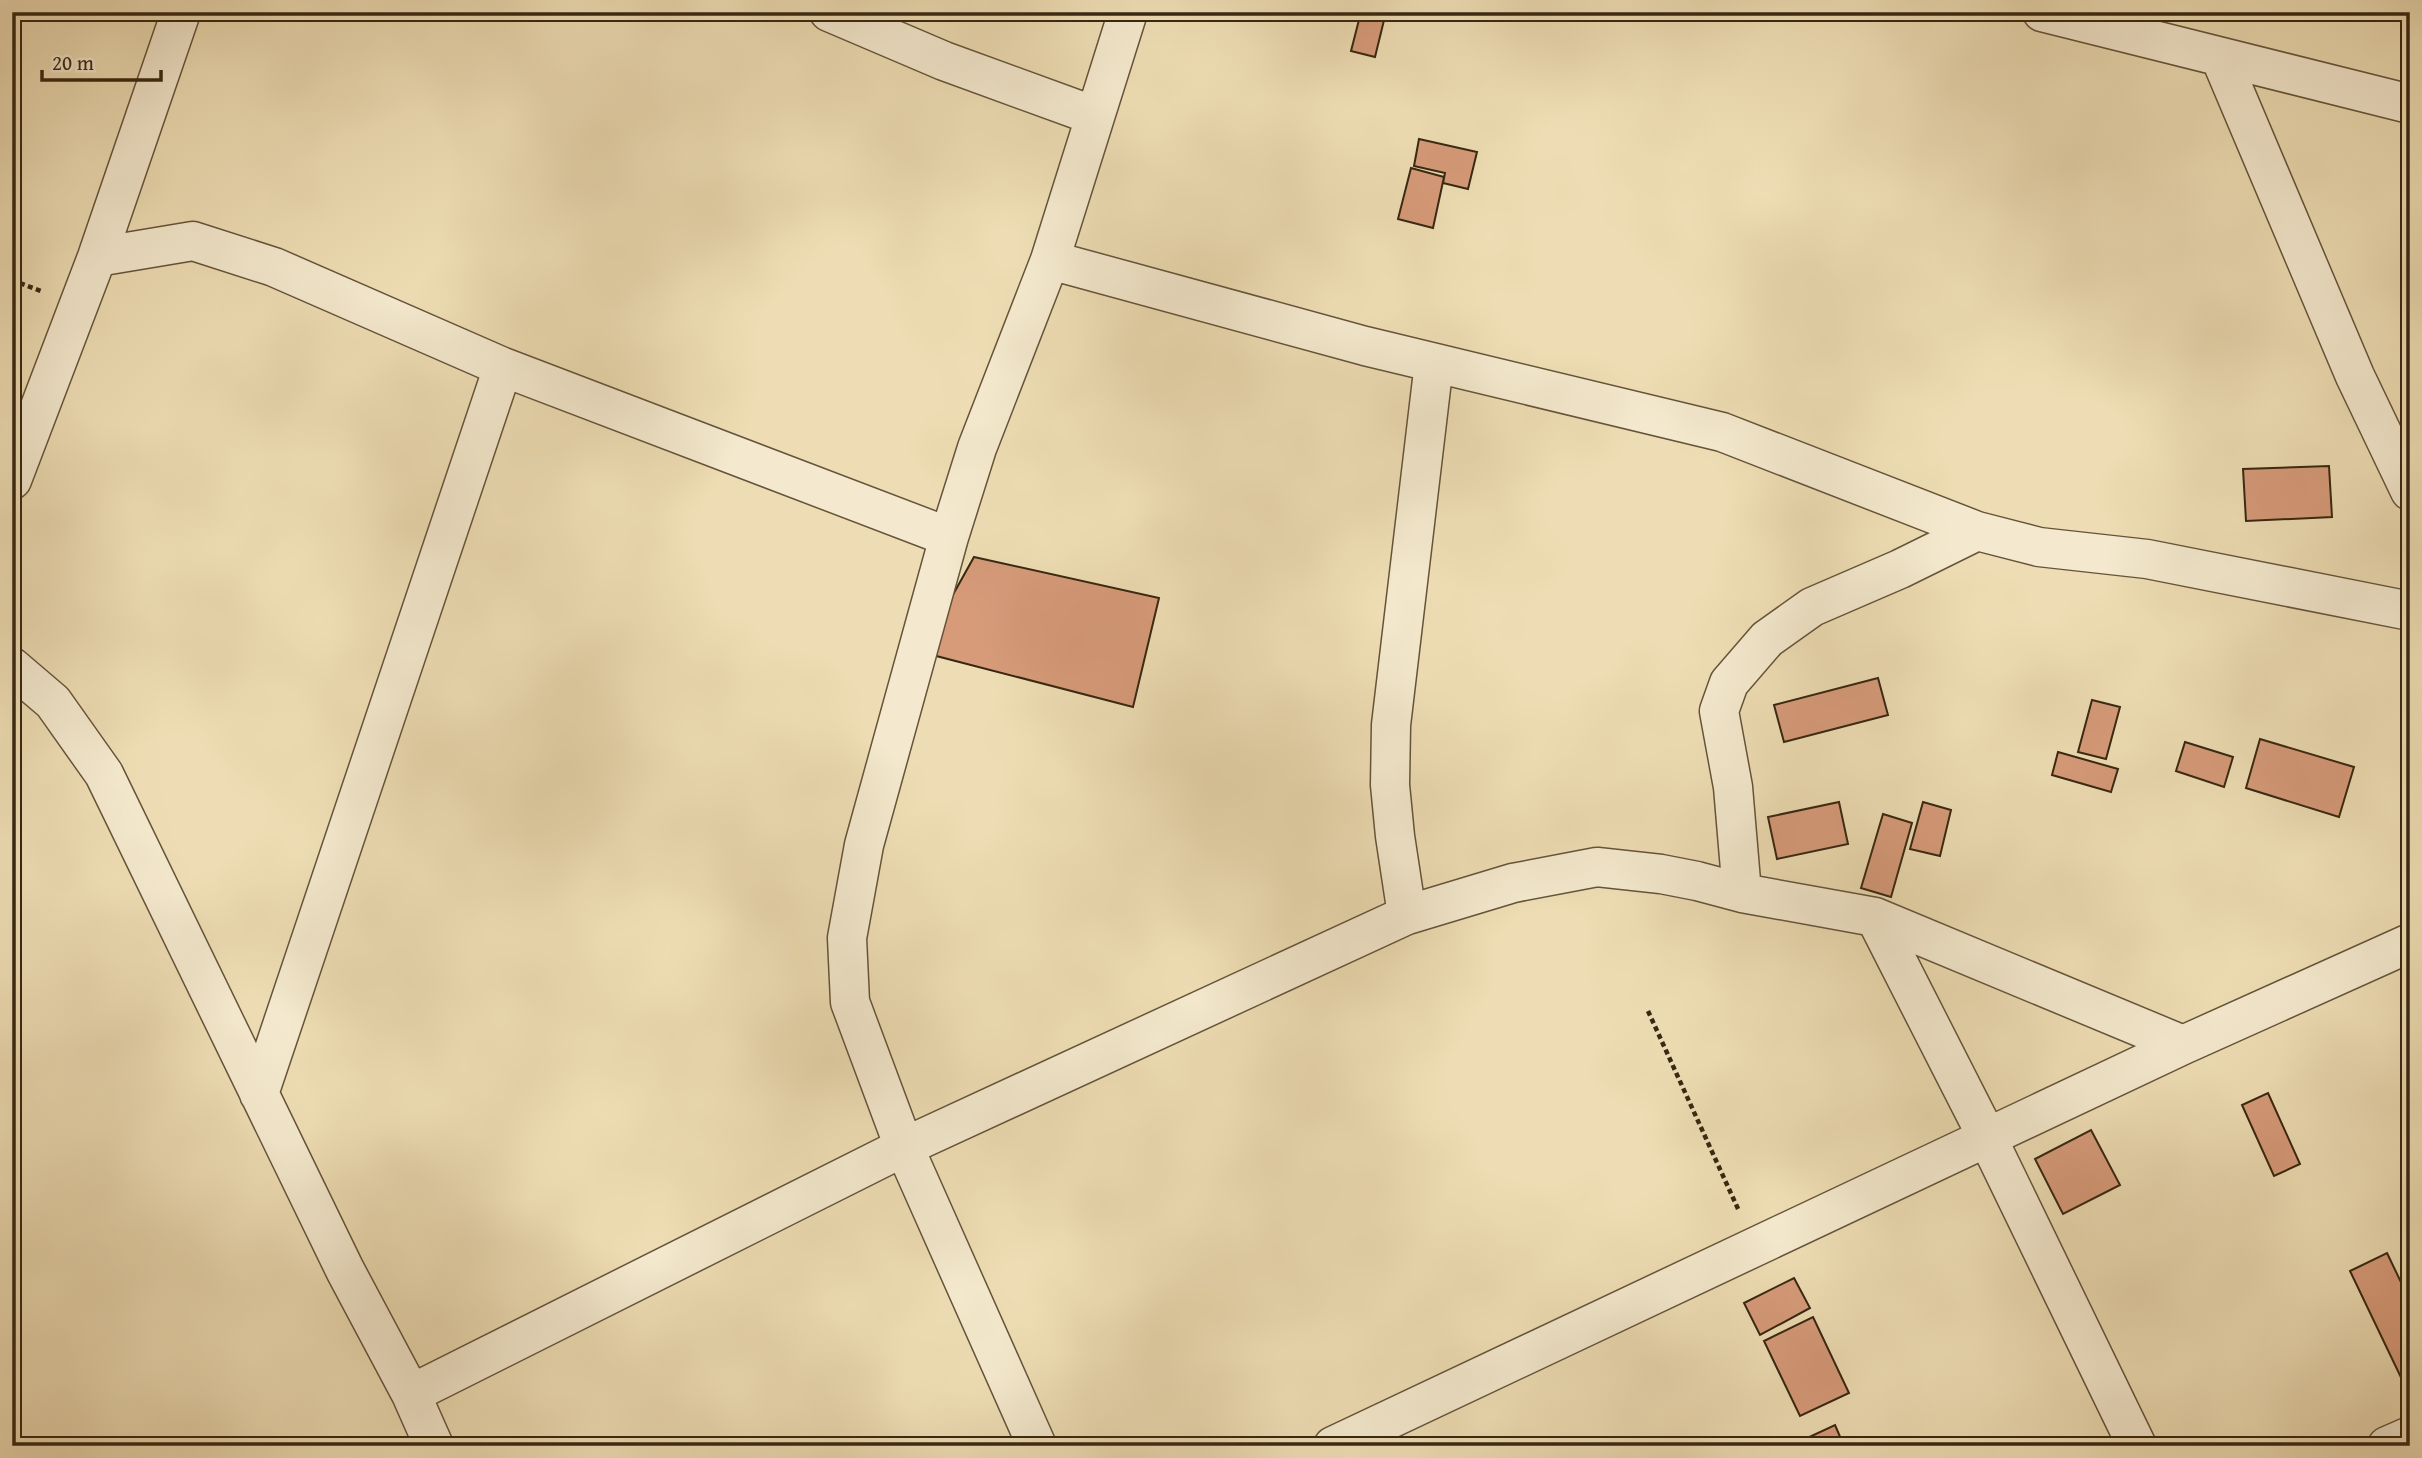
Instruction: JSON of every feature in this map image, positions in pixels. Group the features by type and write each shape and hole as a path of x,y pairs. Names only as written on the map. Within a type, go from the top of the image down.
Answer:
{"street":[{"path":"12,480 97,257 181,12"},
{"path":"829,12 944,61 1095,116"},
{"path":"1037,1446 904,1147 850,1002 847,939 864,845 949,537 977,448 1050,260 1128,12"},
{"path":"2042,12 2410,104"},
{"path":"2220,57 2355,376 2410,491"},
{"path":"97,257 193,241 274,267 503,368 949,537"},
{"path":"1050,260 1434,363 1722,432 1977,531 2039,547 2147,559 2410,611"},
{"path":"1407,915 1390,785 1391,725 1434,363"},
{"path":"259,1094 503,368"},
{"path":"1742,894 1733,787 1719,711 1730,683 1767,639 1812,607 1900,569 1977,531"},
{"path":"12,667 53,702 104,774 345,1269 411,1394 434,1446"},
{"path":"411,1394 904,1147 1407,915 1513,883 1597,867 1661,874 1742,894 1875,917 2183,1045"},
{"path":"1875,917 1987,1137 2137,1446"},
{"path":"1333,1446 2183,1045 2410,943"},
{"path":"2387,1446 2410,1436"}],"path":[{"path":"1648,1011 1755,1247"}],"building":[{"path":"1361,12 1386,12 1375,57 1351,51"},
{"path":"1419,139 1477,152 1468,189 1443,183 1445,173 1414,166"},
{"path":"1411,168 1444,177 1433,228 1398,219"},
{"path":"2329,466 2332,517 2246,521 2243,469"},
{"path":"974,557 1159,598 1133,707 921,652"},
{"path":"1878,678 1888,715 1784,742 1774,705"},
{"path":"2092,700 2120,707 2106,759 2078,752"},
{"path":"2260,739 2354,767 2339,817 2246,788"},
{"path":"2185,742 2233,757 2224,787 2176,771"},
{"path":"2058,752 2118,769 2111,792 2052,775"},
{"path":"1839,802 1848,844 1777,859 1768,817"},
{"path":"1923,802 1951,810 1940,856 1910,849"},
{"path":"1883,814 1912,823 1891,897 1861,888"},
{"path":"2268,1093 2300,1164 2274,1176 2242,1105"},
{"path":"2091,1130 2120,1185 2063,1214 2035,1159"},
{"path":"2387,1253 2410,1301 2410,1389 2407,1390 2350,1271"},
{"path":"1794,1278 1810,1308 1760,1335 1744,1303"},
{"path":"1813,1317 1849,1393 1800,1416 1764,1341"},
{"path":"1835,1425 1844,1446 1790,1446"}]}
